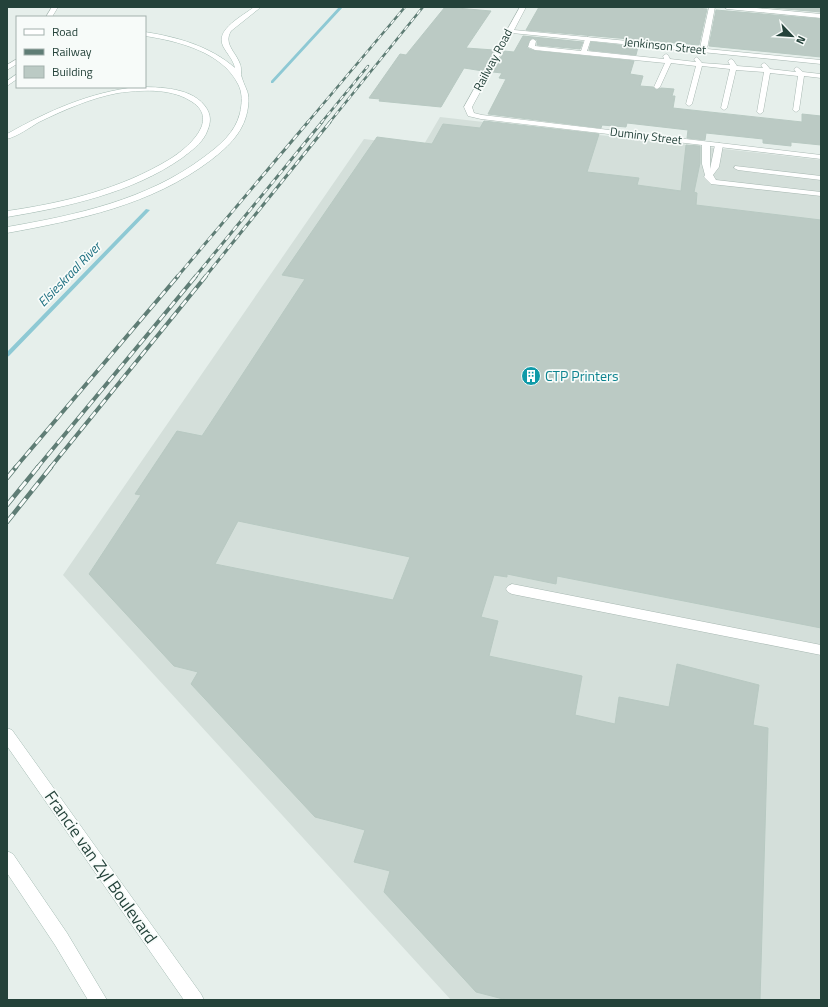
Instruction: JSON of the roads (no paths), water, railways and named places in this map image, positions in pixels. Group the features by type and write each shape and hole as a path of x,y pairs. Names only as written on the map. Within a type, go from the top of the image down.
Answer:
{"main road":[{"path":"50,16 55,7"},
{"path":"238,77 239,66 224,43 224,35 258,7"},
{"name":"Railway Road","path":"471,114 468,107 523,7"},
{"path":"703,50 712,7"},
{"path":"727,7 821,16"},
{"name":"Jenkinson Street","path":"509,31 821,62"},
{"path":"7,230 84,214 154,190 182,176 228,142 242,122 246,102 242,83 238,77 231,68 200,50 178,41 146,34"},
{"path":"7,68 16,62"},
{"path":"7,84 16,77"},
{"path":"7,137 57,110 91,98 127,90 162,90 184,95 199,103 206,116 204,130 196,142 181,155 148,174 118,187 86,198 7,214"},
{"name":"Duminy Street","path":"471,114 481,117 821,157"},
{"name":"Francie van Zyl Boulevard","path":"7,734 195,1000"},
{"path":"7,859 98,1000"}],"lane":[{"path":"583,53 588,39"},
{"path":"592,54 598,40"},
{"path":"533,41 532,47 563,51 766,67 799,71 821,76"},
{"path":"563,51 567,42"},
{"path":"657,87 667,59"},
{"path":"689,104 698,61"},
{"path":"724,108 732,64"},
{"path":"760,112 766,67"},
{"path":"796,110 799,71"},
{"path":"706,144 705,167 708,177 714,182 821,194"},
{"path":"708,177 715,167 719,145"},
{"path":"738,168 821,178"},
{"path":"512,589 821,650"}],"waterway":[{"name":"Elsieskraal River","path":"272,82 341,7"},
{"name":"Elsieskraal River","path":"7,355 148,210"}],"railway":[{"path":"307,123 405,7"},
{"path":"329,123 423,7"},
{"path":"321,123 368,66"},
{"path":"177,277 308,122"},
{"path":"195,277 322,122"},
{"path":"205,277 330,122"},
{"path":"15,468 178,276"},
{"path":"37,468 196,276"},
{"path":"50,468 206,276"},
{"path":"7,478 16,467"},
{"path":"7,505 38,467"},
{"path":"7,522 51,467"}],"place":[{"name":"CTP Printers","path":"531,376"}]}
